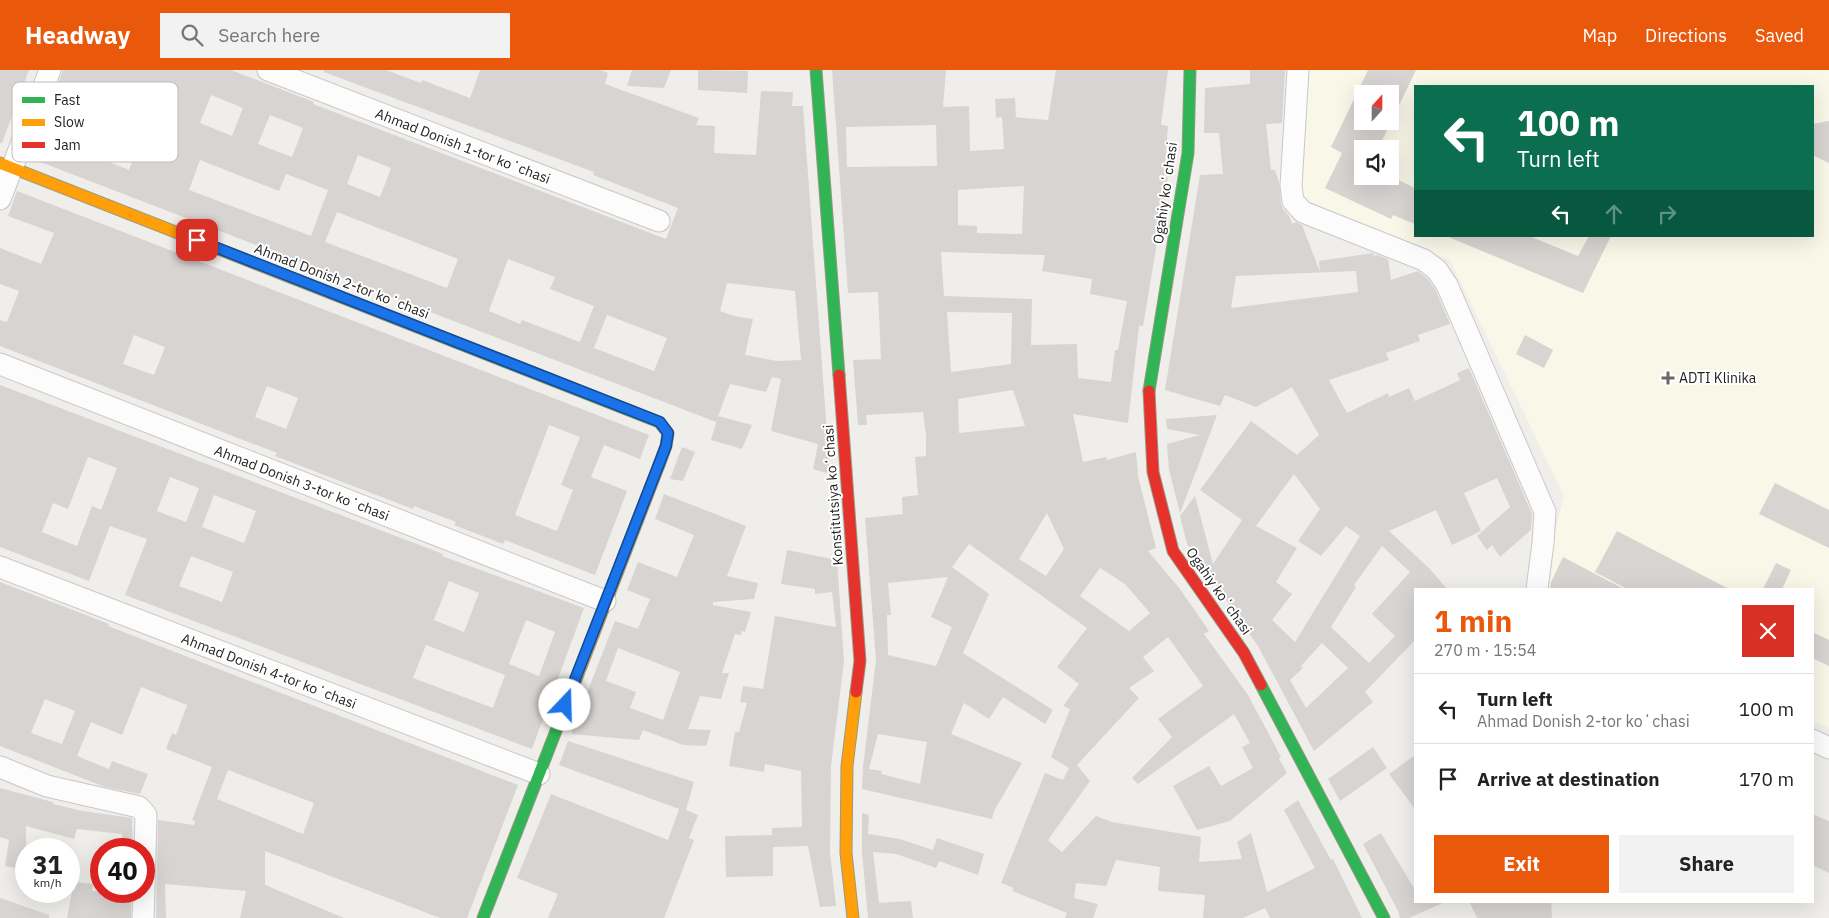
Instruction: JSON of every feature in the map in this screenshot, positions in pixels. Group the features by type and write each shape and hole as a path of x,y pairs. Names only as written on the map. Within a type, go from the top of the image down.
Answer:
{"street":[{"path":"44,82 50,70"},
{"name":"Ahmad Donish 1-tor koʻchasi","path":"268,70 659,221"},
{"name":"Konstitutsiya koʻchasi","path":"816,70 860,661 847,766 846,853 853,918"},
{"name":"Ogahiy koʻchasi","path":"1190,70 1188,153 1149,385 1154,472 1173,551 1244,653 1384,918"},
{"path":"1298,70 1291,186 1293,201 1303,212 1424,260 1437,270 1447,286 1545,512 1537,588"},
{"path":"0,199 6,165 12,152"},
{"name":"Ahmad Donish 2-tor koʻchasi","path":"6,165 660,422 668,433 666,446 605,601"},
{"name":"Ahmad Donish 3-tor koʻchasi","path":"0,364 605,601"},
{"name":"Ahmad Donish 4-tor koʻchasi","path":"0,567 539,774"},
{"path":"483,918 605,601"},
{"path":"1814,741 1829,748"},
{"path":"0,767 47,786 139,807 146,814 145,838"},
{"path":"143,918 144,903"}],"shaded area":[{"name":"ADTI Klinika","path":"1302,70 1829,70 1829,728 1814,722 1814,588 1544,588 1543,578 1564,496 1450,260 1298,197"}],"building":[{"path":"0,70 29,70 25,82 12,82 12,116 2,143 0,143"},
{"path":"63,70 231,70 314,102 313,104 666,239 678,208 593,175 594,172 324,72 324,70 386,70 421,83 422,80 470,98 480,70 600,70 608,73 605,84 699,118 696,125 715,126 714,153 756,155 761,91 793,92 792,106 803,106 830,474 813,469 818,444 771,431 781,379 772,377 766,392 730,384 716,422 40,162 109,162 129,170 132,162 178,162 178,82 59,82","holes":["211,95 243,108 232,136 200,123","270,115 303,128 292,157 258,144","358,155 391,168 380,197 347,184","200,160 279,191 286,174 328,190 311,236 189,190","337,212 458,259 447,288 325,242","508,259 555,277 550,289 594,306 580,342 522,320 520,324 489,311","727,283 795,291 801,360 777,361 745,355 753,319 734,316 720,311","607,315 667,338 654,371 594,348"]},
{"path":"632,70 671,70 664,88 627,86"},
{"path":"698,70 748,71 747,93 698,90"},
{"path":"832,70 946,70 943,107 969,106 970,151 1004,149 1002,117 996,118 995,99 1015,98 1016,116 1014,117 1048,120 1056,70 1168,70 1161,125 1168,126 1164,178 1168,177 1143,326 1139,326 1128,423 1073,414 1083,462 1106,457 1107,460 1136,452 1138,476 1156,548 1148,551 1180,589 1209,631 1204,634 1248,695 1281,757 1279,759 1287,773 1230,821 1197,830 1173,786 1209,766 1221,786 1253,768 1242,747 1250,743 1234,714 1138,784 1132,778 1172,737 1158,719 1203,686 1168,637 1143,657 1154,671 1129,688 1139,698 1077,765 1090,781 1048,840 1062,852 1096,816 1112,822 1201,837 1199,862 1242,859 1237,842 1251,833 1267,892 1315,868 1284,810 1298,800 1331,860 1333,859 1362,918 1270,918 1265,908 1243,918 1203,918 1205,895 1158,891 1160,867 1116,860 1106,886 1076,883 1074,898 1098,904 1093,918 1065,918 1067,913 1012,891 1014,888 1001,883 1045,773 1063,780 1069,768 1051,757 1070,709 1063,706 1079,684 1057,667 1087,628 969,544 952,567 989,594 963,653 1053,710 1045,724 1003,697 989,719 964,703 951,734 1022,763 994,811 992,819 862,789 876,660 865,518 903,514 902,497 918,495 915,457 926,456 926,436 923,412 866,415 867,425 858,425 853,360 881,359 878,292 848,293","holes":["936,125 937,166 847,167 846,127","1024,186 1022,234 977,233 977,226 958,225 958,190","941,252 1045,255 1042,271 1092,279 1090,294 1127,301 1118,350 1115,350 1111,382 1078,378 1077,344 1031,345 1032,299 944,296","947,312 1012,313 1011,364 951,372","1013,390 1025,426 959,433 958,399","1047,513 1064,549 1046,576 1019,559","1100,568 1125,584 1150,613 1129,631 1080,596","948,577 931,617 952,627 936,666 888,655 887,615 891,615 888,583","878,734 927,742 920,784 881,774 882,771 869,769"]},
{"path":"1250,70 1285,70 1282,123 1266,124 1271,170 1275,170 1279,182 1283,209 1289,216 1292,224 1296,222 1302,225 1320,272 1319,261 1373,253 1373,256 1378,255 1388,259 1391,280 1418,271 1428,279 1436,291 1450,324 1418,335 1420,341 1386,353 1389,360 1329,380 1347,413 1388,393 1389,397 1409,388 1415,401 1460,380 1457,373 1469,368 1532,514 1531,530 1500,557 1492,545 1487,550 1477,536 1510,507 1497,478 1464,493 1481,531 1452,545 1436,510 1389,531 1430,569 1446,588 1414,588 1414,641 1365,692 1373,702 1314,751 1258,646 1187,544 1180,516 1195,496 1213,564 1242,520 1200,490 1251,421 1297,455 1319,435 1292,387 1256,407 1225,395 1220,406 1165,390 1200,175 1223,174 1219,133 1204,133 1205,88 1250,84","holes":["1356,271 1358,292 1231,308 1236,276","1294,474 1320,509 1298,541 1321,556 1346,526 1360,536 1295,642 1272,620 1292,594 1276,582 1297,548 1256,526","1382,546 1410,572 1372,614 1395,636 1369,663 1331,627 1356,587 1354,585","1322,643 1348,668 1306,708 1290,680 1303,668 1301,666"]},
{"path":"1368,70 1416,70 1399,105 1399,85 1361,85"},
{"path":"1354,99 1354,130 1387,130 1382,140 1354,140 1354,185 1399,185 1399,180 1414,188 1414,224 1393,215 1391,219 1325,188 1342,153 1331,147"},
{"path":"1829,121 1829,163 1814,156 1814,124"},
{"path":"17,191 649,435 640,459 604,445 591,477 627,491 595,575 505,540 503,544 454,525 456,522 414,506 413,509 275,456 277,453 0,346 0,320 7,322 19,291 0,284 0,248 41,264 54,233 8,216","holes":["134,335 165,347 154,375 123,364","267,386 298,398 286,429 255,417","549,425 580,437 561,485 573,490 557,531 515,515"]},
{"path":"1448,237 1531,237 1578,256 1588,237 1611,237 1583,293"},
{"path":"1525,335 1553,350 1544,368 1516,354"},
{"path":"0,385 443,554 442,556 584,608 532,749 125,595 147,539 110,526 89,581 0,547","holes":["88,457 117,468 101,510 92,506 77,546 42,532 53,503 68,509","170,477 199,488 186,522 157,511","214,495 256,511 244,543 202,527","191,556 233,572 222,602 179,586","449,581 479,593 464,632 434,620","526,620 555,632 539,676 509,664","426,645 505,675 493,708 413,678"]},
{"path":"1217,415 1180,513 1169,470 1167,444 1200,435 1167,429 1166,419"},
{"path":"718,416 752,425 742,449 711,440"},
{"path":"682,447 695,452 683,481 670,479"},
{"path":"1775,483 1829,510 1829,548 1759,514"},
{"path":"664,494 746,526 727,576 758,583 754,599 713,602 713,605 751,612 745,632 742,631 741,635 735,634 722,673 729,673 721,699 700,696 688,729 711,730 706,746 683,745 643,730 639,740 571,734 615,621 638,629 650,599 627,590 638,562 677,577 694,535 655,519","holes":["618,648 680,672 663,720 630,708 636,692 606,681"]},
{"path":"1617,531 1727,588 1625,588 1595,572"},
{"path":"787,550 837,560 844,661 831,766 830,853 836,906 820,907 808,846 773,847 773,876 726,877 725,836 772,835 772,828 802,827 801,771 765,764 764,772 729,766 735,732 739,732 747,703 740,702 743,686 763,689 775,616 836,627 832,592 815,594 815,589 781,584"},
{"path":"1563,557 1622,588 1550,588 1551,582"},
{"path":"1776,563 1791,570 1782,588 1764,588"},
{"path":"0,582 109,624 108,626 518,785 467,918 440,918 265,851 265,885 344,918 240,918 246,891 165,884 166,918 156,918 158,820 194,825 195,821 192,820 212,767 166,749 172,733 176,735 187,705 141,687 122,735 91,722 77,756 109,769 112,761 148,774 140,794 105,787 0,746","holes":["45,699 75,711 62,744 31,733","228,770 314,803 303,834 217,799"]},
{"path":"1814,633 1829,640 1829,666 1814,659"},
{"path":"568,741 694,782 686,810 698,815 689,838 694,840 664,918 548,918 558,894 517,878 551,794 668,840 679,809 559,765"},
{"path":"1373,747 1387,768 1340,801 1328,779"},
{"path":"1414,756 1414,808 1389,774"},
{"path":"0,788 82,811 132,818 133,838 122,838 122,834 77,829 74,838 70,838 26,826 26,838 15,838 15,868 5,866 9,840 0,837"},
{"path":"862,813 869,815 868,834 900,839 933,850 937,838 984,854 978,875 939,861 936,868 896,854 873,852 879,903 911,901 913,918 868,918 862,852"},
{"path":"1814,815 1829,821 1829,873 1814,866"},
{"path":"1381,833 1414,888 1414,903 1443,903 1409,918 1400,918 1363,844"},
{"path":"80,883 90,884 90,903 131,903 131,918 67,918 70,903 80,903"},
{"path":"0,898 49,915 49,918 0,918"},
{"path":"1470,903 1551,903 1552,918 1477,918"}],"traffic: fast":[{"path":"816,70 839,375"},
{"path":"1149,391 1188,153 1190,70"},
{"path":"333,294 659,422 668,433 666,446 659,465"},
{"path":"483,918 577,677"},
{"path":"1261,685 1384,918"}],"traffic: slow":[{"path":"0,163 333,294"},
{"path":"577,677 659,465"},
{"path":"853,918 846,853 847,766 856,692"}],"traffic: jam":[{"path":"839,375 860,661 856,692"},
{"path":"1149,391 1153,472 1173,551 1244,653 1261,685"}],"place":[{"name":"ADTI Klinika","path":"1668,378"}],"route":[{"path":"197,240 660,422 668,433 666,446 565,705"}]}
